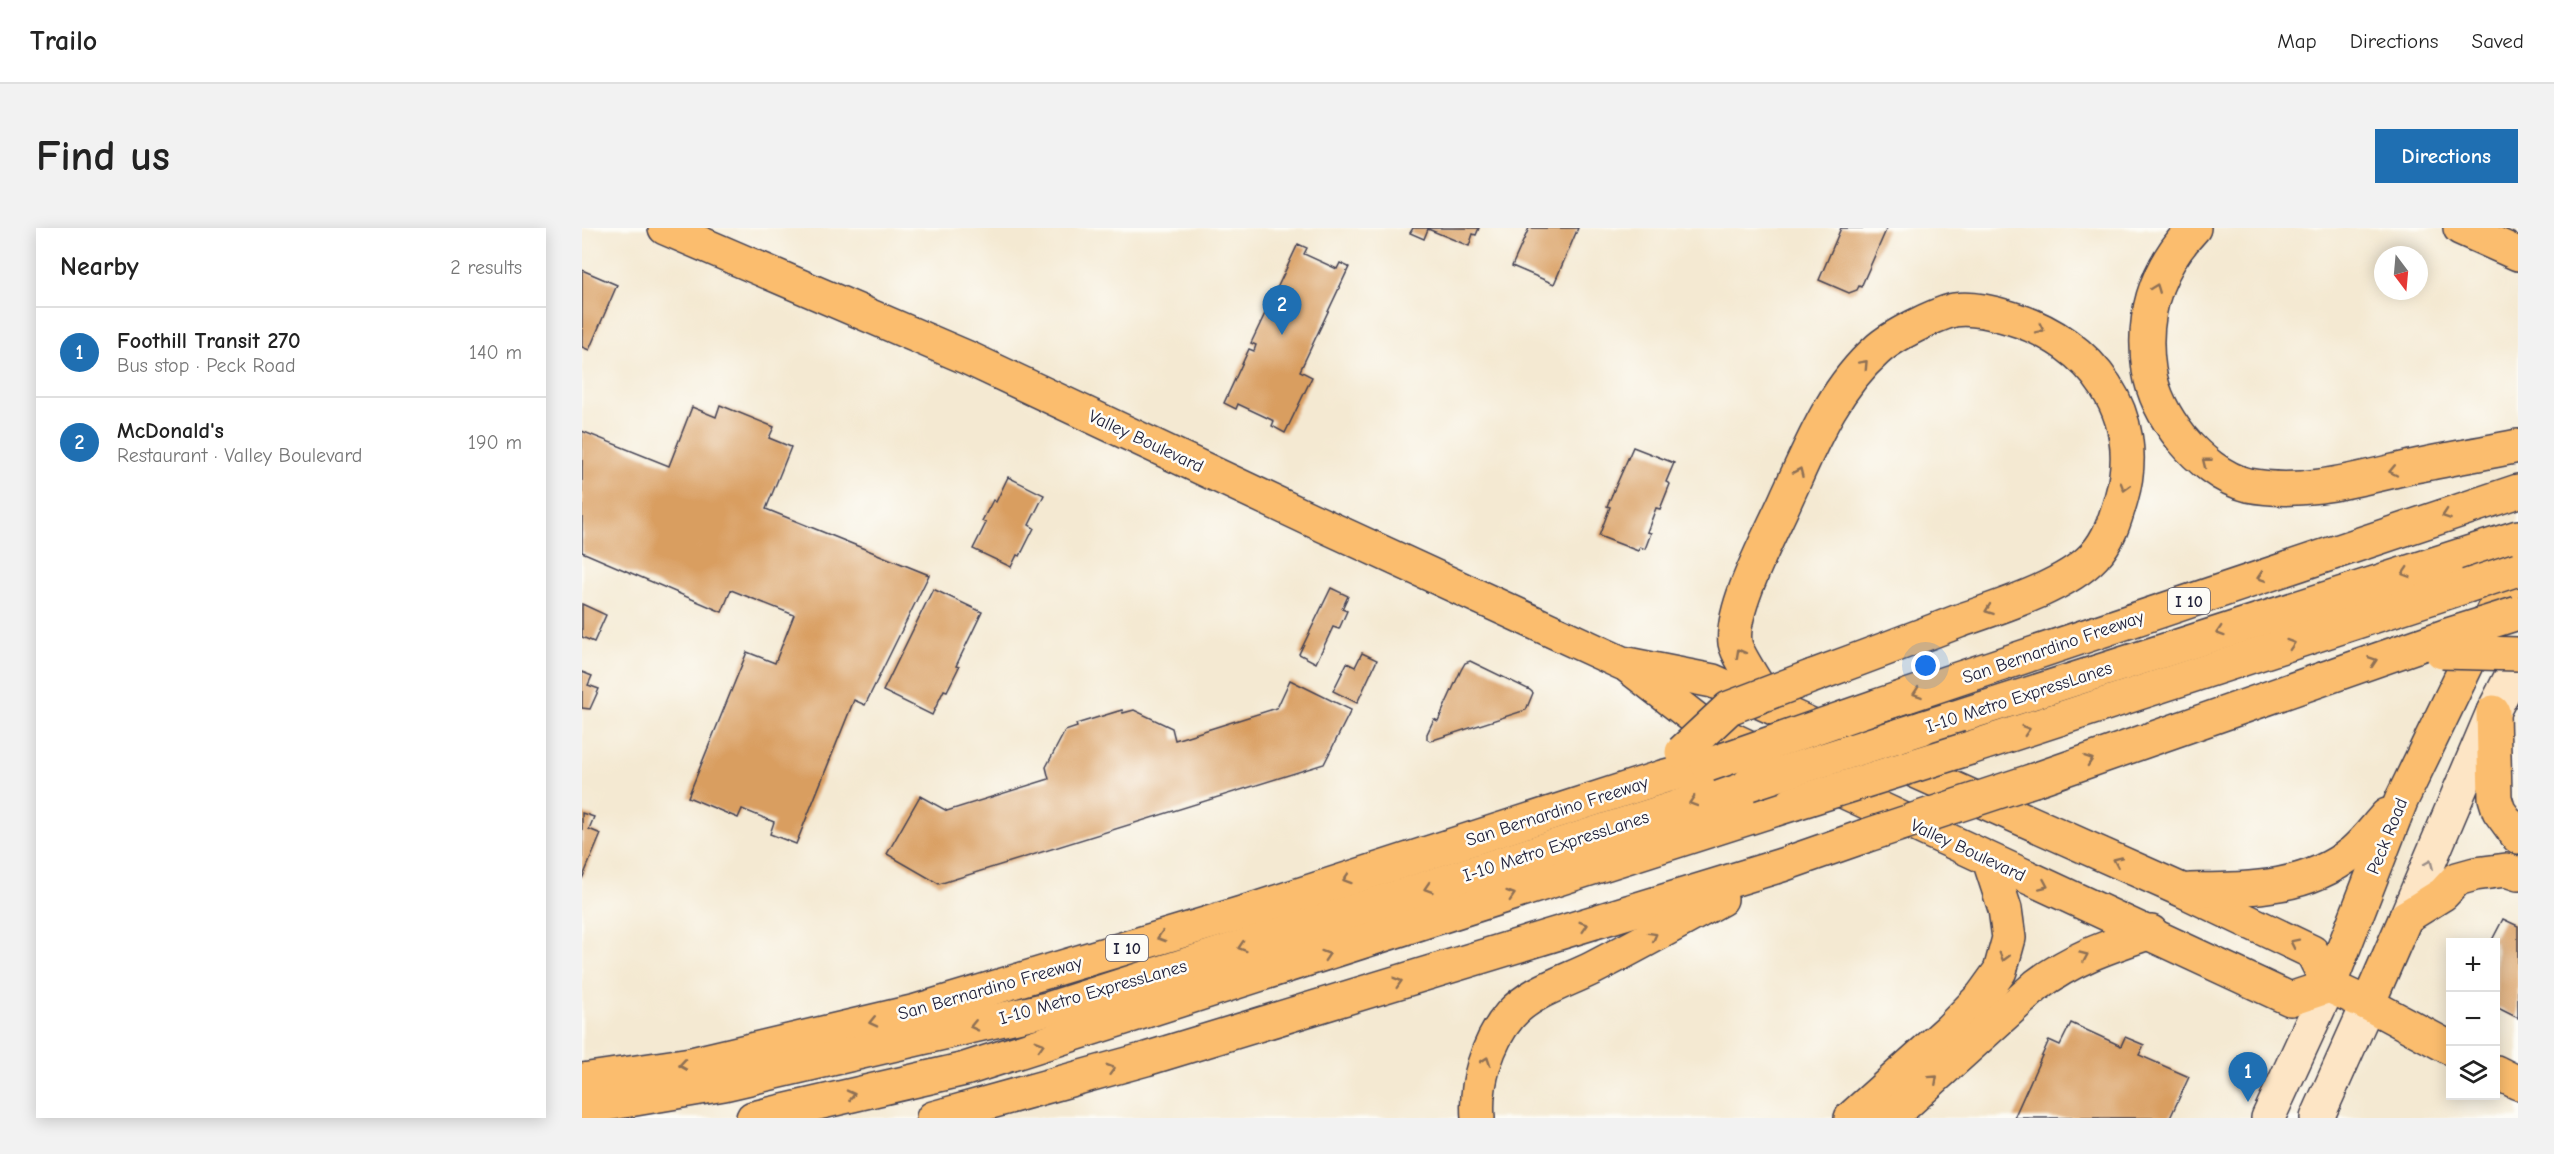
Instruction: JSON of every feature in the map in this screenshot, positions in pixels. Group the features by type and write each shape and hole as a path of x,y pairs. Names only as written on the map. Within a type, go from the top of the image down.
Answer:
{"main road":[{"name":"Valley Boulevard","path":"664,228 969,358 1622,663 1706,727 1989,860 2151,932 2290,999 2329,986 2312,952 2184,891 1713,681 1622,663"},
{"path":"2194,228 2182,240 2163,269 2151,300 2146,324 2145,347 2157,400 2172,427 2193,452 2215,470 2247,484 2313,487 2515,447"},
{"path":"2460,228 2518,254"},
{"path":"1684,765 1729,708 1813,676 2026,597 2065,578 2094,556 2113,528 2128,475 2125,432 2113,397 2093,366 2059,338 2030,324 1988,311 1955,310 1907,330 1878,348 1828,410 1740,604 1735,645 1769,704"},
{"name":"San Bernardino Freeway","path":"582,1080 691,1064 916,1011 1256,909 1684,765 1877,706 2510,494"},
{"name":"I-10 Metro ExpressLanes","path":"582,1108 724,1084 1051,1008 2518,537"},
{"name":"Peck Road","path":"2268,1118 2329,986 2401,801 2518,559"},
{"name":"I-10 Metro ExpressLanes","path":"753,1118 965,1069 1970,748 2518,569"},
{"path":"933,1118 1146,1059 1782,865 2438,644 2518,614"},
{"path":"2438,644 2518,654"},
{"path":"2317,1118 2493,712 2518,663"},
{"path":"2493,712 2494,798 2499,811 2518,837"},
{"path":"2184,891 2269,887 2295,881 2324,870 2353,852 2401,801"},
{"path":"1851,1118 1949,1030 1982,996 2000,971 2009,938 2005,909 1989,860"},
{"path":"1478,1118 1477,1106 1485,1061 1510,1016 1530,998 1590,970 1782,865"},
{"path":"2406,917 2443,894 2457,879 2506,870 2518,874"},
{"path":"1890,1118 2037,985 2055,972 2083,956 2151,932"},
{"path":"2329,986 2447,1046"},
{"path":"2500,1074 2518,1083"}],"building":[{"path":"1413,228 1479,228 1476,235 1473,234 1469,246 1428,229 1424,239 1410,233"},
{"path":"1529,228 1578,228 1554,284 1512,266"},
{"path":"1841,228 1887,228 1861,287 1849,293 1819,280"},
{"path":"1298,244 1307,248 1304,254 1337,269 1340,263 1349,267 1300,371 1312,377 1285,433 1272,426 1274,421 1238,404 1236,409 1224,403 1249,349 1254,351 1256,345 1251,343"},
{"path":"582,270 617,285 589,350 582,347"},
{"path":"720,405 774,427 769,438 791,447 766,509 929,575 865,705 854,700 796,844 770,834 774,822 742,809 738,818 688,797 747,652 775,663 794,615 731,590 722,612 582,552 582,431 669,466 692,407 716,417"},
{"path":"1633,447 1674,463 1666,482 1670,484 1660,509 1656,508 1647,532 1651,533 1645,549 1640,547 1638,551 1599,536 1610,507 1607,506"},
{"path":"1008,477 1044,495 1029,525 1034,528 1020,556 1017,555 1011,567 973,549 986,523 982,521 993,500 996,502"},
{"path":"1331,588 1348,596 1342,609 1347,611 1339,629 1333,627 1316,663 1299,654"},
{"path":"933,589 982,612 956,666 959,667 932,715 883,691"},
{"path":"582,604 606,615 594,642 582,637"},
{"path":"1362,653 1377,660 1357,703 1333,691 1347,663 1355,667"},
{"path":"1470,661 1530,690 1533,693 1526,710 1430,741 1427,739 1427,734 1434,719 1438,721 1461,670 1465,663"},
{"path":"582,672 592,676 588,685 599,689 590,709 582,708"},
{"path":"1290,680 1351,710 1324,764 939,884 887,854 920,796 947,811 1049,779 1046,767 1065,731 1077,727 1076,724 1122,710 1123,713 1134,710 1172,728 1175,740 1277,708"},
{"path":"582,813 594,817 589,829 601,834 582,879"},
{"path":"2503,919 2518,926 2518,1018 2500,1009 2500,938 2493,938"},
{"path":"2071,1023 2121,1046 2125,1037 2144,1045 2139,1055 2189,1077 2170,1118 2014,1118 2049,1040 2060,1045"}],"place":[{"name":"McDonald's","path":"1282,335"},
{"name":"Foothill Transit 270","path":"2248,1102"}]}
